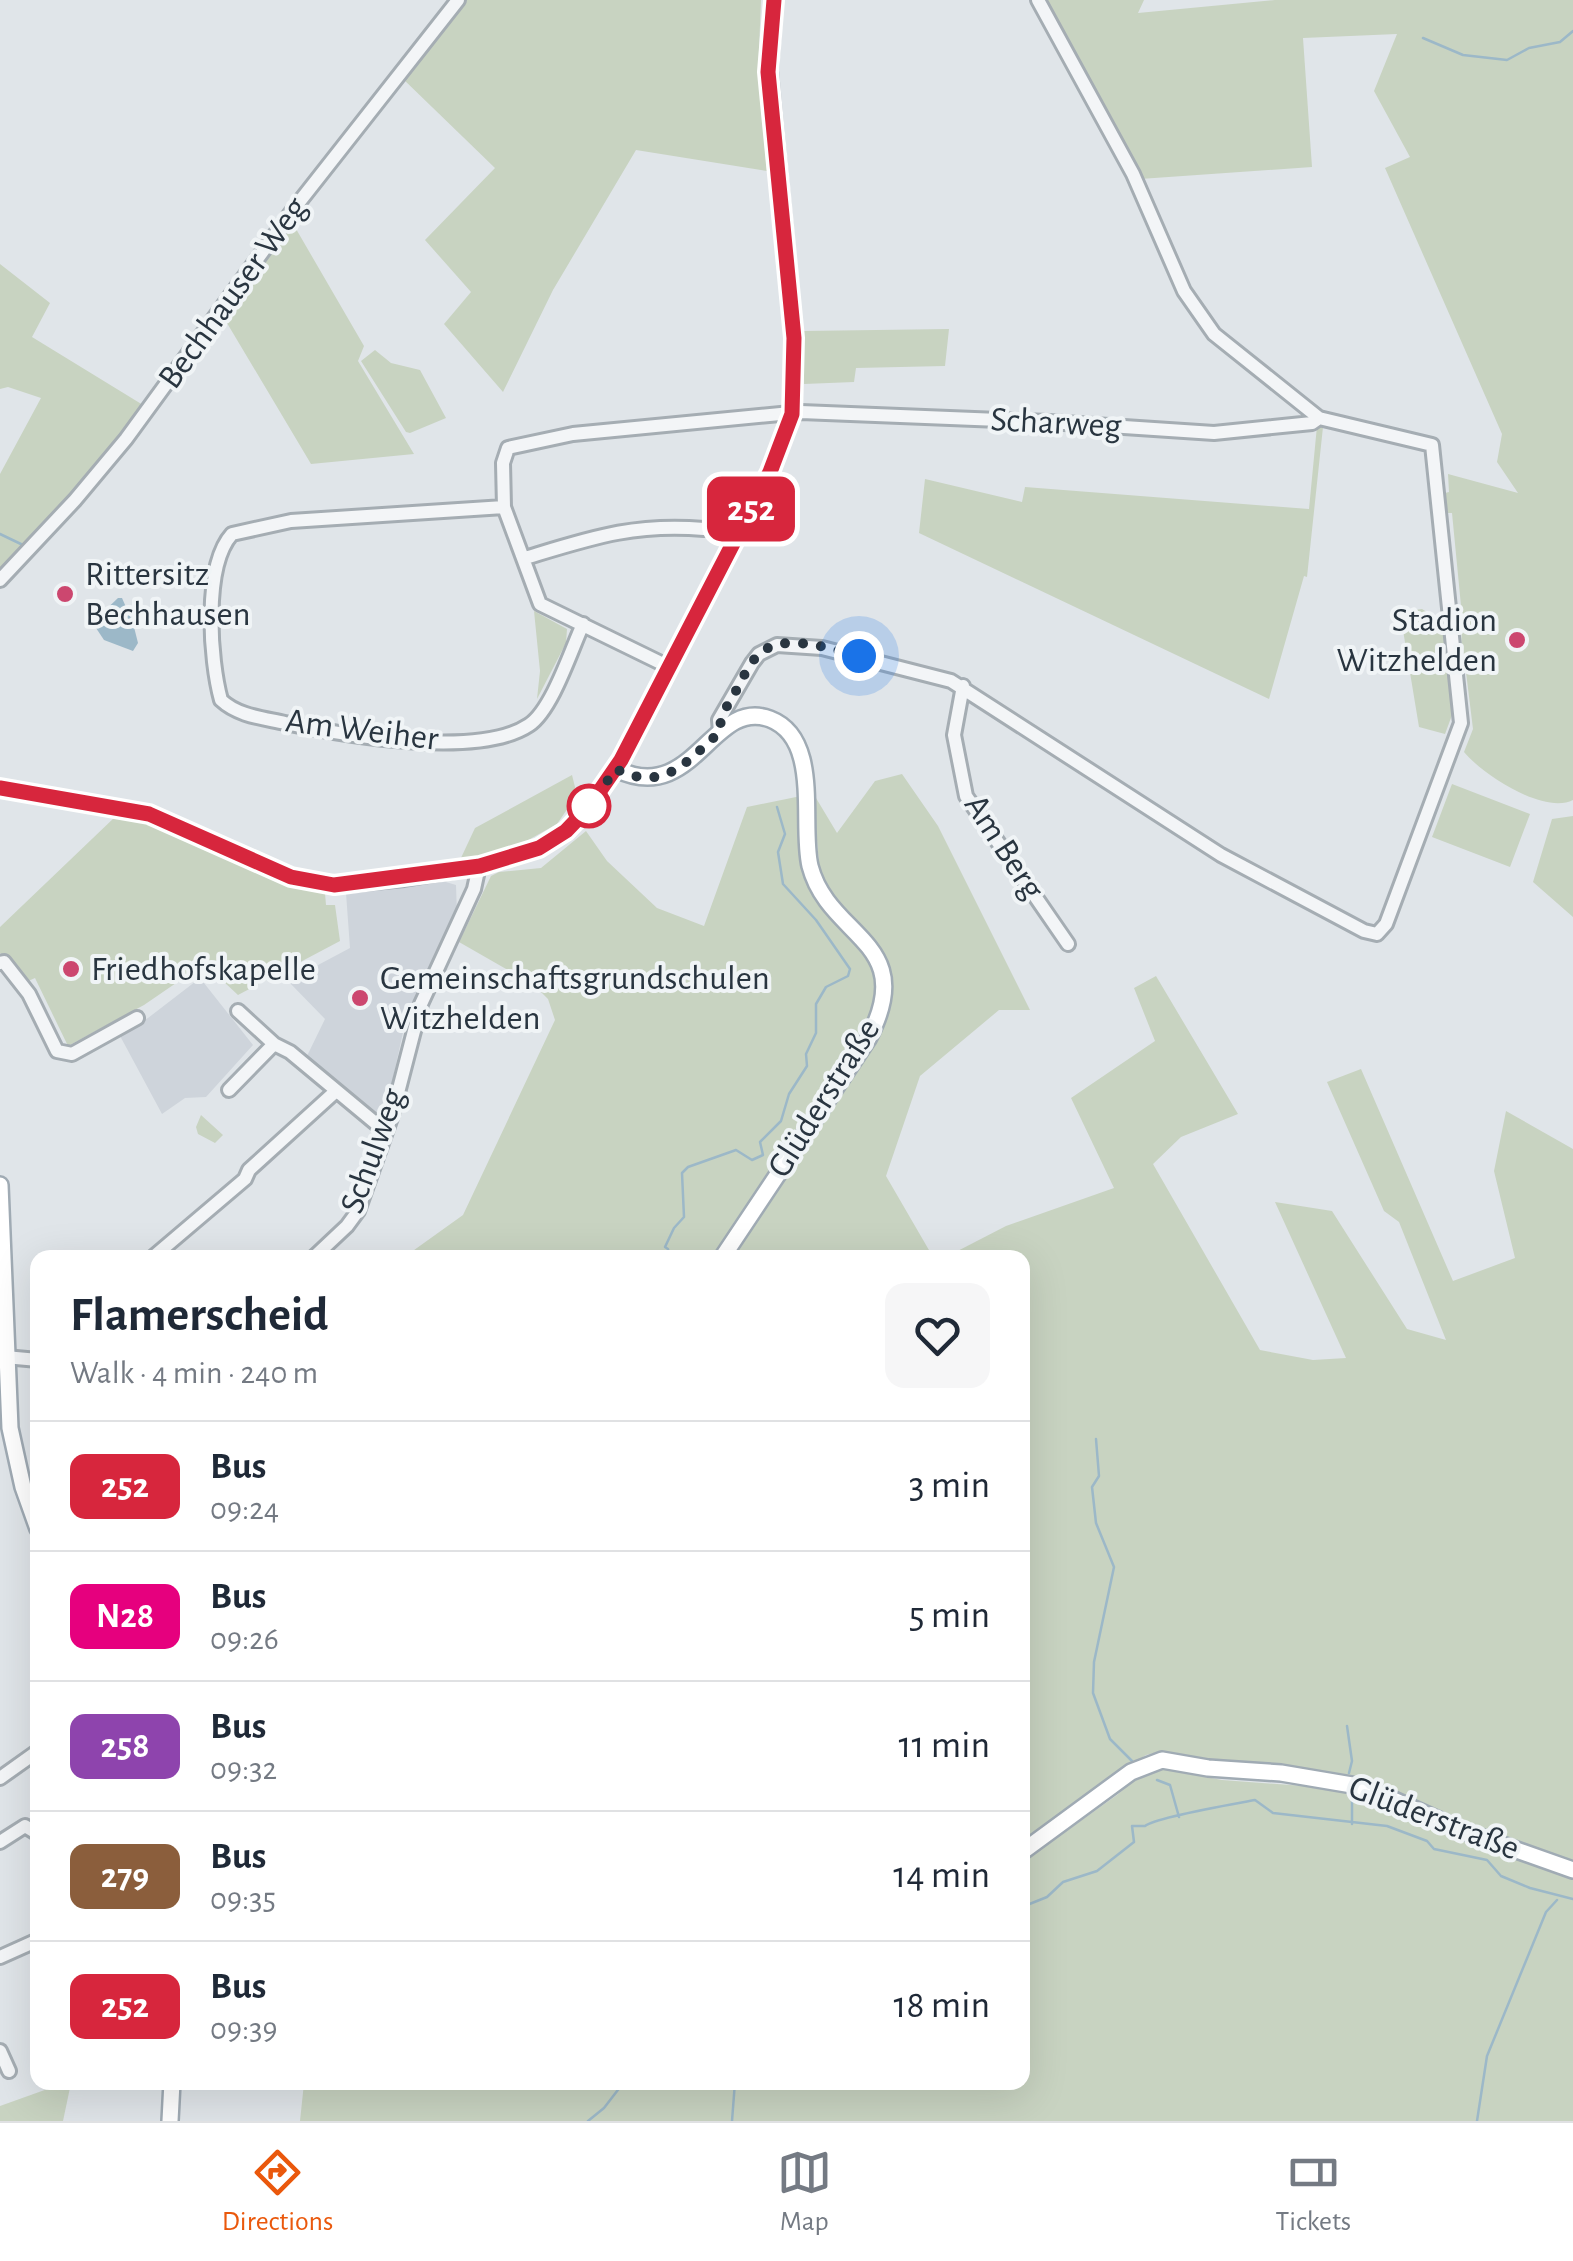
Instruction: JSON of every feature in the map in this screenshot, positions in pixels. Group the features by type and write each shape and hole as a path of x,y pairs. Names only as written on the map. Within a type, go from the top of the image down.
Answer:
{"main road":[{"path":"0,788 149,814 280,872 334,885 480,866 516,857 552,840 588,808 616,769 770,472 792,414 794,338 768,72 774,0"},
{"name":"Glüderstraße","path":"616,769 645,780 657,779 742,719 758,716 782,726 796,744 805,776 808,853 814,876 826,898 874,952 881,969 884,987 880,1010 868,1039 727,1250"},
{"path":"0,1184 12,1438 30,1501"},
{"name":"Glüderstraße","path":"1030,1846 1131,1772 1162,1760 1352,1785 1378,1792 1463,1831 1573,1870"},
{"path":"170,2121 172,2090"}],"street":[{"name":"Bechhauser Weg","path":"0,580 126,439 293,210 458,0"},
{"name":"Scharweg","path":"963,686 1221,855 1364,931 1377,934 1386,924 1461,723 1432,445 1320,418 1214,334 1166,252 1118,144 1038,0"},
{"name":"Scharweg","path":"792,414 1048,422 1214,434 1320,418"},
{"path":"668,667 540,604 504,507 503,463 508,448 573,434 792,414"},
{"name":"Am Weiher","path":"504,507 291,521 232,534 220,556 212,632 220,700 230,708 335,733 428,742 489,738 516,732 539,716 584,624"},
{"path":"525,558 620,530 666,526 704,529"},
{"path":"720,732 720,720 752,663 776,645 822,648 963,686"},
{"name":"Am Berg","path":"963,686 954,735 966,796 1068,944"},
{"name":"Schulweg","path":"322,1250 358,1211 394,1112 421,1004 474,889 480,866"},
{"path":"0,963 4,962 30,994 56,1052 61,1054 72,1054 138,1018"},
{"path":"238,1011 386,1132"},
{"path":"229,1090 274,1044"},
{"path":"161,1250 245,1179 249,1170 336,1091"},
{"path":"6,1357 30,1359"},
{"path":"0,1778 30,1757"},
{"path":"0,1842 25,1826 30,1829"},
{"path":"0,1957 30,1944"},
{"path":"0,2051 9,2071"}],"shaded area":[{"name":"Gemeinschaftsgrundschulen Witzhelden","path":"439,880 456,885 457,915 407,1014 386,1110 378,1118 306,1058 325,1019 288,981 350,948 346,893"},
{"path":"200,978 253,1045 206,1097 185,1098 162,1114 119,1034 148,1018"}],"green space":[{"path":"464,0 761,0 758,75 767,171 636,150 553,290 503,392 444,324 471,292 425,240 495,168 401,77"},
{"path":"1046,0 1144,0 1138,13 1275,0 1573,0 1573,800 1546,802 1514,790 1464,752 1473,729 1465,664 1461,664 1462,616 1452,513 1447,513 1445,493 1449,492 1448,474 1518,493 1497,462 1502,434 1385,168 1410,157 1374,91 1397,34 1303,38 1312,167 1140,179"},
{"path":"292,222 364,346 358,361 414,454 311,464 221,313"},
{"path":"0,264 50,303 32,337 143,405 73,494 0,576 0,474 41,398 8,387 0,389"},
{"path":"949,329 945,366 856,368 854,382 804,384 803,331"},
{"path":"375,350 391,363 420,370 446,418 406,432 361,361"},
{"path":"1317,426 1323,427 1307,577 1304,576 1269,699 919,533 925,479 1022,502 1025,487 1309,509"},
{"path":"1422,609 1447,625 1455,707 1445,734 1419,727 1400,612"},
{"path":"534,611 567,629 566,643 537,699 540,671"},
{"path":"902,774 938,826 1030,1010 999,1010 920,1076 886,1176 929,1250 735,1250 889,995 851,918 820,876 813,793 837,833 875,781"},
{"path":"572,775 577,795 557,824 514,848 460,860 475,828"},
{"path":"1452,784 1530,814 1510,867 1432,837"},
{"path":"801,796 803,854 870,958 875,996 863,1034 719,1250 414,1250 463,1215 555,1020 548,999 534,985 459,942 491,876 541,868 586,831 607,861 657,908 704,926 747,807"},
{"path":"116,816 174,832 273,878 325,893 326,905 335,905 340,941 238,995 209,968 198,968 144,1005 68,1046 35,978 26,982 0,953 0,927"},
{"path":"1573,816 1573,917 1533,882 1552,819"},
{"path":"1156,976 1238,1114 1181,1137 1153,1164 1260,1350 1313,1360 1346,1358 1275,1202 1332,1211 1407,1329 1446,1340 1399,1222 1384,1211 1327,1082 1361,1069 1453,1281 1515,1258 1494,1171 1506,1111 1573,1149 1573,1862 1461,1823 1368,1782 1293,1768 1225,1763 1158,1752 1127,1767 1030,1838 1030,1250 960,1250 1006,1226 1114,1188 1071,1098 1155,1041 1134,988"},
{"path":"201,1115 223,1135 215,1143 198,1134 196,1127"},
{"path":"1164,1769 1222,1780 1332,1788 1368,1797 1451,1835 1573,1876 1573,2121 300,2121 303,2090 1030,2090 1030,1857 1134,1780"},
{"path":"45,2090 70,2090 63,2121 0,2121 0,2106"}],"water":[{"path":"122,598 133,623 138,643 133,651 104,640 94,625"}],"waterway":[{"path":"1423,38 1463,55 1507,60 1529,48 1560,42 1573,31"},
{"path":"0,534 23,545"},
{"path":"668,1250 665,1247 674,1228 684,1217 682,1173 688,1167 736,1150 752,1160 763,1155 760,1142 781,1121 789,1094 807,1066 806,1054 816,1033 816,1004 826,987 848,976 850,969 816,920 783,884 778,852 785,834 777,807"},
{"path":"1096,1439 1099,1476 1092,1487 1096,1523 1114,1567 1094,1662 1093,1693 1110,1739 1132,1761"},
{"path":"1347,1726 1352,1761 1349,1773"},
{"path":"1157,1780 1170,1785 1179,1817"},
{"path":"1352,1796 1352,1824"},
{"path":"1030,1904 1047,1897 1063,1882 1097,1871 1134,1842 1132,1826 1255,1800 1273,1813 1387,1826 1427,1841 1434,1849 1487,1860 1501,1876 1530,1888 1573,1899"},
{"path":"1477,2121 1487,2056 1546,1912 1557,1900"},
{"path":"588,2121 618,2090"},
{"path":"732,2121 734,2090"}],"bus line":[{"name":"252","path":"0,788 149,814 291,877 334,885 480,866 539,848 566,831 588,808 621,760 770,472 792,414 794,338 768,72 774,0"}],"place":[{"name":"Rittersitz Bechhausen","path":"65,594"},
{"name":"Stadion Witzhelden","path":"1517,640"},
{"name":"Friedhofskapelle","path":"71,969"},
{"name":"Gemeinschaftsgrundschulen Witzhelden","path":"360,998"}],"route":[{"path":"589,806 616,769 645,780 657,779 673,771 720,732 720,720 752,663 768,648 808,645 859,656"}]}
